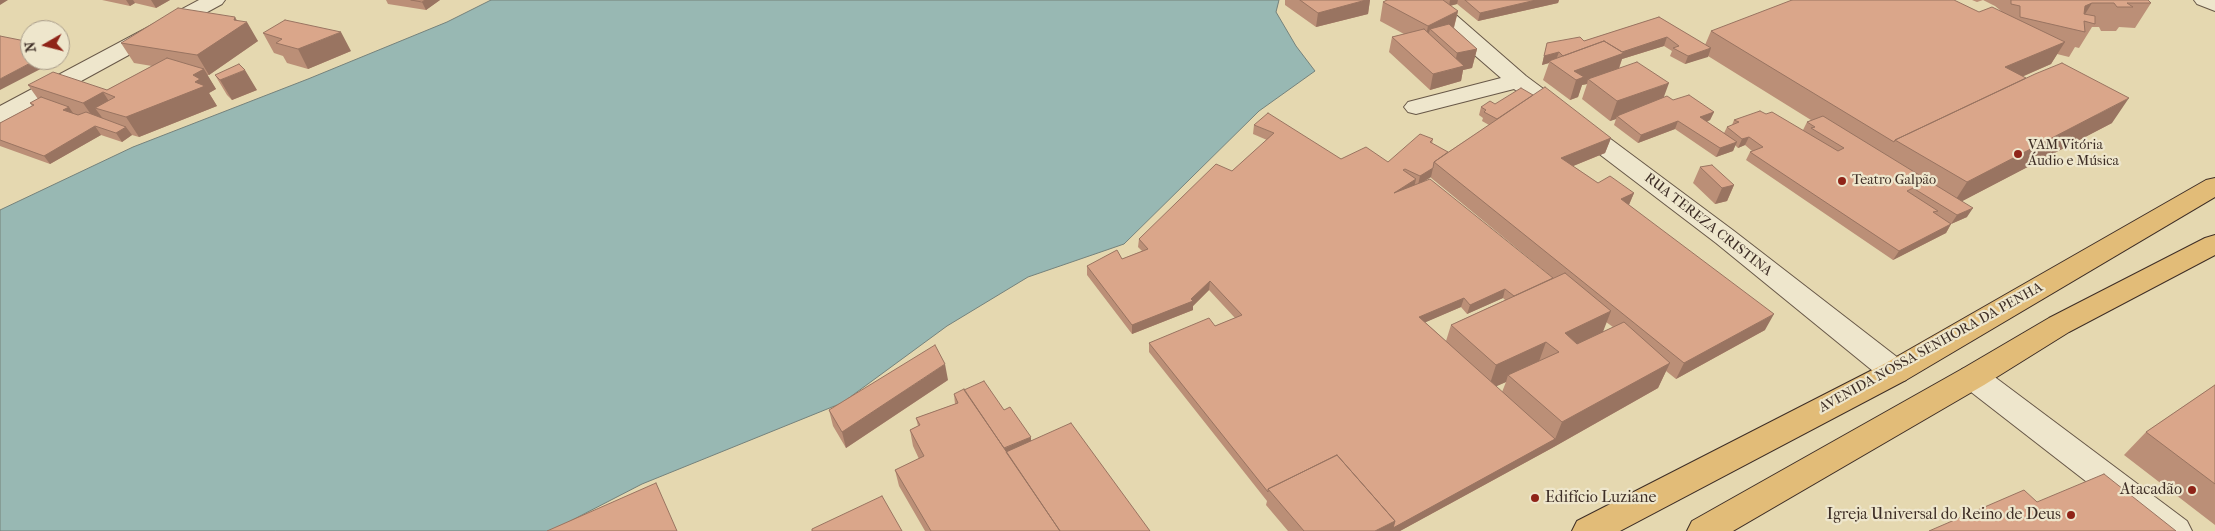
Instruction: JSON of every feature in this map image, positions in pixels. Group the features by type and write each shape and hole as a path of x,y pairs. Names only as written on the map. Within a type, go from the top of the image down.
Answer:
{"main road":[{"name":"AVENIDA NOSSA SENHORA DA PENHA","path":"1589,531 1895,372 2215,186"},
{"path":"1704,531 1973,377 2059,325 2215,244"}],"street":[{"path":"0,116 215,0"},
{"path":"2204,0 2215,5"},
{"name":"RUA TEREZA CRISTINA","path":"1448,20 1518,81 1725,237 1895,372"},
{"path":"1416,107 1518,81"},
{"path":"1973,377 2175,531"}],"water":[{"path":"491,0 1279,0 1276,12 1296,46 1315,71 1259,111 1124,244 1028,277 947,326 842,403 642,484 551,531 0,531 0,210 133,147 308,79 447,22"}],"building":[{"path":"1300,0 1366,0 1318,13"},
{"path":"1387,0 1443,0 1458,11 1428,26 1383,2"},
{"path":"1465,0 1536,0 1480,13"},
{"path":"1792,0 1954,0 1979,12 1992,7 2065,42 2005,67 2026,78 1894,142 1711,31"},
{"path":"2011,0 2148,0 2151,3 2127,3 2133,7 2117,7 2114,3 2092,3 2085,6 2084,14 2095,16 2095,24 2084,21 2085,32 2020,17 2020,6 2011,4"},
{"path":"178,8 235,17 234,20 247,22 197,55 121,43"},
{"path":"1659,17 1711,48 1688,56 1673,48 1679,46 1667,37 1622,52 1604,41 1563,56 1559,52 1544,56 1547,43 1580,37 1584,41"},
{"path":"285,20 341,32 298,49 276,43 282,39 263,33"},
{"path":"1449,24 1477,49 1457,53 1430,29"},
{"path":"1424,29 1464,66 1433,74 1392,37"},
{"path":"0,36 20,40 20,68 0,79"},
{"path":"1604,41 1624,53 1574,71 1584,77 1576,80 1549,61"},
{"path":"167,58 204,69 193,75 200,79 195,82 205,86 126,117 95,108 115,97 103,92 83,103 28,85 53,72 107,90"},
{"path":"1637,62 1669,83 1617,101 1588,79"},
{"path":"2062,63 2129,98 1967,182 1895,140 2035,74"},
{"path":"239,64 245,70 220,80 215,75"},
{"path":"1545,87 1611,138 1561,158 1598,183 1610,176 1634,193 1621,199 1774,314 1684,363 1434,162"},
{"path":"1521,88 1533,95 1497,119 1484,112 1486,110 1481,107 1490,101 1495,104"},
{"path":"1689,95 1714,112 1700,117 1737,142 1720,148 1678,121 1641,135 1617,116 1667,96 1673,100"},
{"path":"41,97 69,107 63,110 78,115 86,112 126,127 116,133 95,126 44,156 0,140 0,123 34,105 30,103"},
{"name":"Teatro Galpão","path":"1760,111 1766,114 1772,112 1838,151 1844,148 1811,128 1815,127 1807,122 1823,116 1973,208 1957,215 1913,188 1907,191 1938,211 1933,212 1951,224 1899,251 1750,152 1763,147 1749,137 1742,139 1727,127 1739,122 1734,120"},
{"path":"1268,113 1341,159 1366,147 1388,162 1420,134 1433,139 1430,142 1448,152 1434,162 1433,168 1420,176 1405,169 1403,170 1416,179 1394,193 1430,179 1553,278 1514,296 1505,289 1470,305 1464,298 1419,317 1555,439 1393,528 1395,521 1337,455 1268,489 1268,492 1149,343 1209,318 1215,326 1242,315 1210,281 1191,299 1193,301 1132,325 1087,266 1117,250 1122,259 1148,249 1139,239 1216,164 1232,171 1274,133 1254,125"},
{"path":"1712,165 1734,185 1722,188 1700,167"},
{"path":"1565,273 1611,311 1565,333 1577,344 1624,322 1670,363 1562,422 1508,375 1559,352 1546,342 1496,365 1451,325"},
{"path":"935,345 945,364 842,432 829,410"},
{"path":"984,381 1004,410 1010,407 1031,437 1004,448 964,390"},
{"path":"2215,385 2215,484 2146,432"},
{"path":"964,389 1060,531 931,531 895,470 924,456 910,430 920,425 916,418 958,403 954,394"},
{"path":"1071,423 1150,531 1060,531 1006,452"},
{"path":"1337,455 1395,521 1375,531 1304,531 1268,489"},
{"path":"2104,474 2176,531 1929,531 2024,490 2037,502"},
{"path":"656,483 677,531 547,531"},
{"path":"882,496 902,531 812,531 812,529"}],"place":[{"name":"VAM Vitória Áudio e Música","path":"2018,154"},
{"name":"Teatro Galpão","path":"1842,181"},
{"name":"Atacadão","path":"2192,490"},
{"name":"Edifício Luziane","path":"1535,498"},
{"name":"Igreja Universal do Reino de Deus","path":"2071,515"}]}
